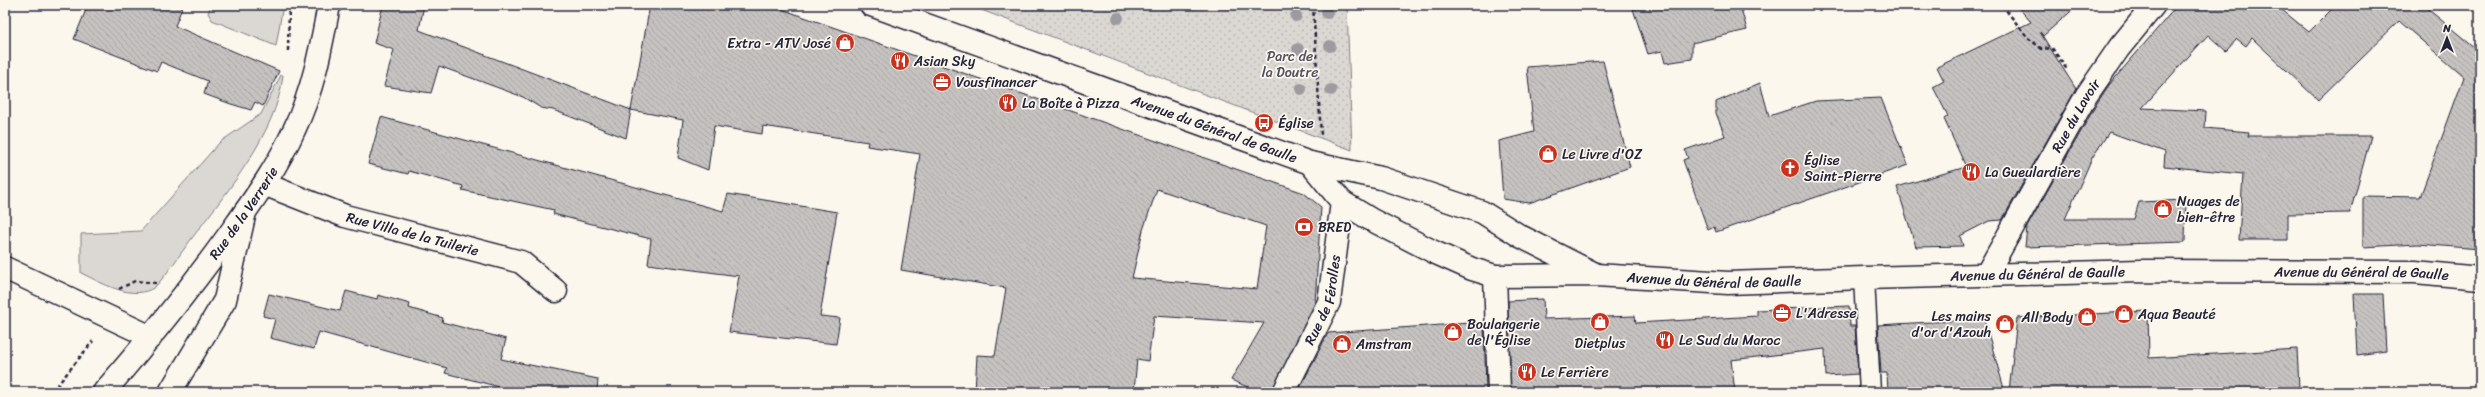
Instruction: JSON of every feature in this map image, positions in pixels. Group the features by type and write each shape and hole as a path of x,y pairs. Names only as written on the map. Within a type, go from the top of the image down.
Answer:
{"main road":[{"name":"Rue de la Verrerie","path":"104,392 151,338 193,285 264,184 294,131 305,103 318,58 329,5"},
{"name":"Avenue du Général de Gaulle","path":"871,5 1310,163 1381,178 1482,212 1520,236 1596,275"},
{"name":"Rue du Lavoir","path":"1986,275 2086,96 2119,48 2154,5"},
{"name":"Avenue du Général de Gaulle","path":"1310,163 1342,202 1370,219 1436,253 1472,269 1495,276 1596,275 1728,283 2141,271 2415,272 2480,278"},
{"name":"Rue Villa de la Tuilerie","path":"264,184 345,216 520,262 556,291"},
{"name":"Rue de Férolles","path":"1284,392 1329,302 1342,202"},
{"path":"170,392 225,300 245,212"},
{"path":"5,268 151,338"},
{"path":"1495,276 1499,392"}],"lane":[{"path":"1864,278 1870,392"}],"path":[{"path":"288,59 289,5"},
{"path":"1313,5 1321,137"},
{"path":"2002,5 2028,38 2042,49 2052,48 2086,96"},
{"path":"115,292 135,281 156,283 161,281"},
{"path":"52,392 94,340"}],"green space":[{"path":"211,5 283,5 276,46 212,20 208,13"},
{"name":"Parc de la Doutre","path":"968,5 1347,5 1352,150"},
{"path":"281,75 283,75 279,97 261,140 220,202 155,287 137,293 127,292 108,286 81,273 81,234 141,231 220,142 261,114"}],"building":[{"path":"88,5 183,5 175,26 279,71 263,106 255,102 251,110 231,104 204,94 208,81 161,62 157,71 74,39"},
{"path":"383,5 424,5 419,30 631,110 626,138 553,110 541,108 523,97 439,66 431,93 384,86 394,50 374,43"},
{"path":"650,5 770,5 1304,193 1321,207 1315,303 1272,392 1260,392 1231,380 1264,323 1154,316 1148,361 1137,359 1134,392 975,392 977,355 995,356 1006,288 901,270 920,154 867,146 868,142 763,126 762,134 714,126 708,170 678,158 683,120 631,110","holes":["1157,189 1266,226 1257,289 1132,278 1143,230"]},
{"path":"1659,5 1740,5 1747,30 1692,43 1692,59 1665,63 1662,51 1648,54 1633,9"},
{"path":"2016,5 2078,5 2043,36 2040,32 2076,89 2002,220 1989,221 1960,236 1963,246 1916,247 1897,187 1966,167 1944,119 1948,116 1933,87 1944,81 1937,67 2031,22"},
{"path":"2172,5 2276,5 2309,32 2336,5 2423,5 2475,48 2477,43 2480,43 2480,249 2418,244 2363,247 2363,196 2420,197 2464,77 2399,21 2318,100 2252,38 2246,46 2237,39 2226,51 2208,35 2142,108 2206,111 2205,128 2249,132 2248,136 2371,136 2350,213 2288,214 2288,240 2239,240 2243,174 2164,166 2165,152 2109,132 2092,158 2065,219 2134,219 2139,202 2186,200 2185,242 2025,247 2027,227 2097,103 2109,85 2175,8"},
{"path":"1603,61 1630,167 1529,203 1503,199 1499,141 1534,132 1527,67"},
{"name":"Église Saint-Pierre","path":"1760,83 1769,116 1816,101 1881,98 1908,165 1716,232 1714,227 1708,230 1683,160 1688,158 1685,150 1725,136 1716,113 1716,102"},
{"path":"381,117 723,211 728,194 837,212 820,316 840,318 836,344 729,332 739,276 648,264 651,239 553,214 554,210 462,190 463,186 409,171 408,174 368,164"},
{"path":"346,291 377,299 378,295 410,304 409,308 443,318 442,322 506,339 501,359 598,379 597,392 519,392 445,373 447,368 319,332 314,349 270,338 275,319 263,316 269,294 340,311"},
{"path":"2354,294 2383,294 2386,351 2357,355"},
{"path":"1543,299 1544,319 1635,316 1636,323 1757,316 1757,310 1849,306 1850,326 1855,326 1858,374 1826,376 1825,349 1731,360 1735,392 1511,392 1508,301"},
{"path":"2148,311 2149,358 2297,349 2299,387 2204,392 2163,392 2163,390 2009,392 2017,318"},
{"path":"1984,319 2005,392 1888,392 1887,373 1881,373 1878,325"},
{"path":"1484,322 1486,392 1298,392 1328,333"}],"place":[{"name":"Extra - ATV José","path":"845,43"},
{"name":"Asian Sky","path":"900,61"},
{"name":"Vousfinancer","path":"942,82"},
{"name":"La Boîte à Pizza","path":"1008,103"},
{"name":"Église","path":"1264,123"},
{"name":"Le Livre d'OZ","path":"1548,154"},
{"name":"Église Saint-Pierre","path":"1790,168"},
{"name":"La Gueulardière","path":"1971,172"},
{"name":"Nuages de bien-être","path":"2163,209"},
{"name":"BRED","path":"1304,227"},
{"name":"L'Adresse","path":"1782,313"},
{"name":"Aqua Beauté","path":"2124,314"},
{"name":"All Body","path":"2087,317"},
{"name":"Dietplus","path":"1600,322"},
{"name":"Les mains d'or d'Azouh","path":"2005,324"},
{"name":"Boulangerie de l'Église","path":"1453,332"},
{"name":"Le Sud du Maroc","path":"1665,340"},
{"name":"Amstram","path":"1342,344"},
{"name":"Le Ferrière","path":"1527,372"}]}
